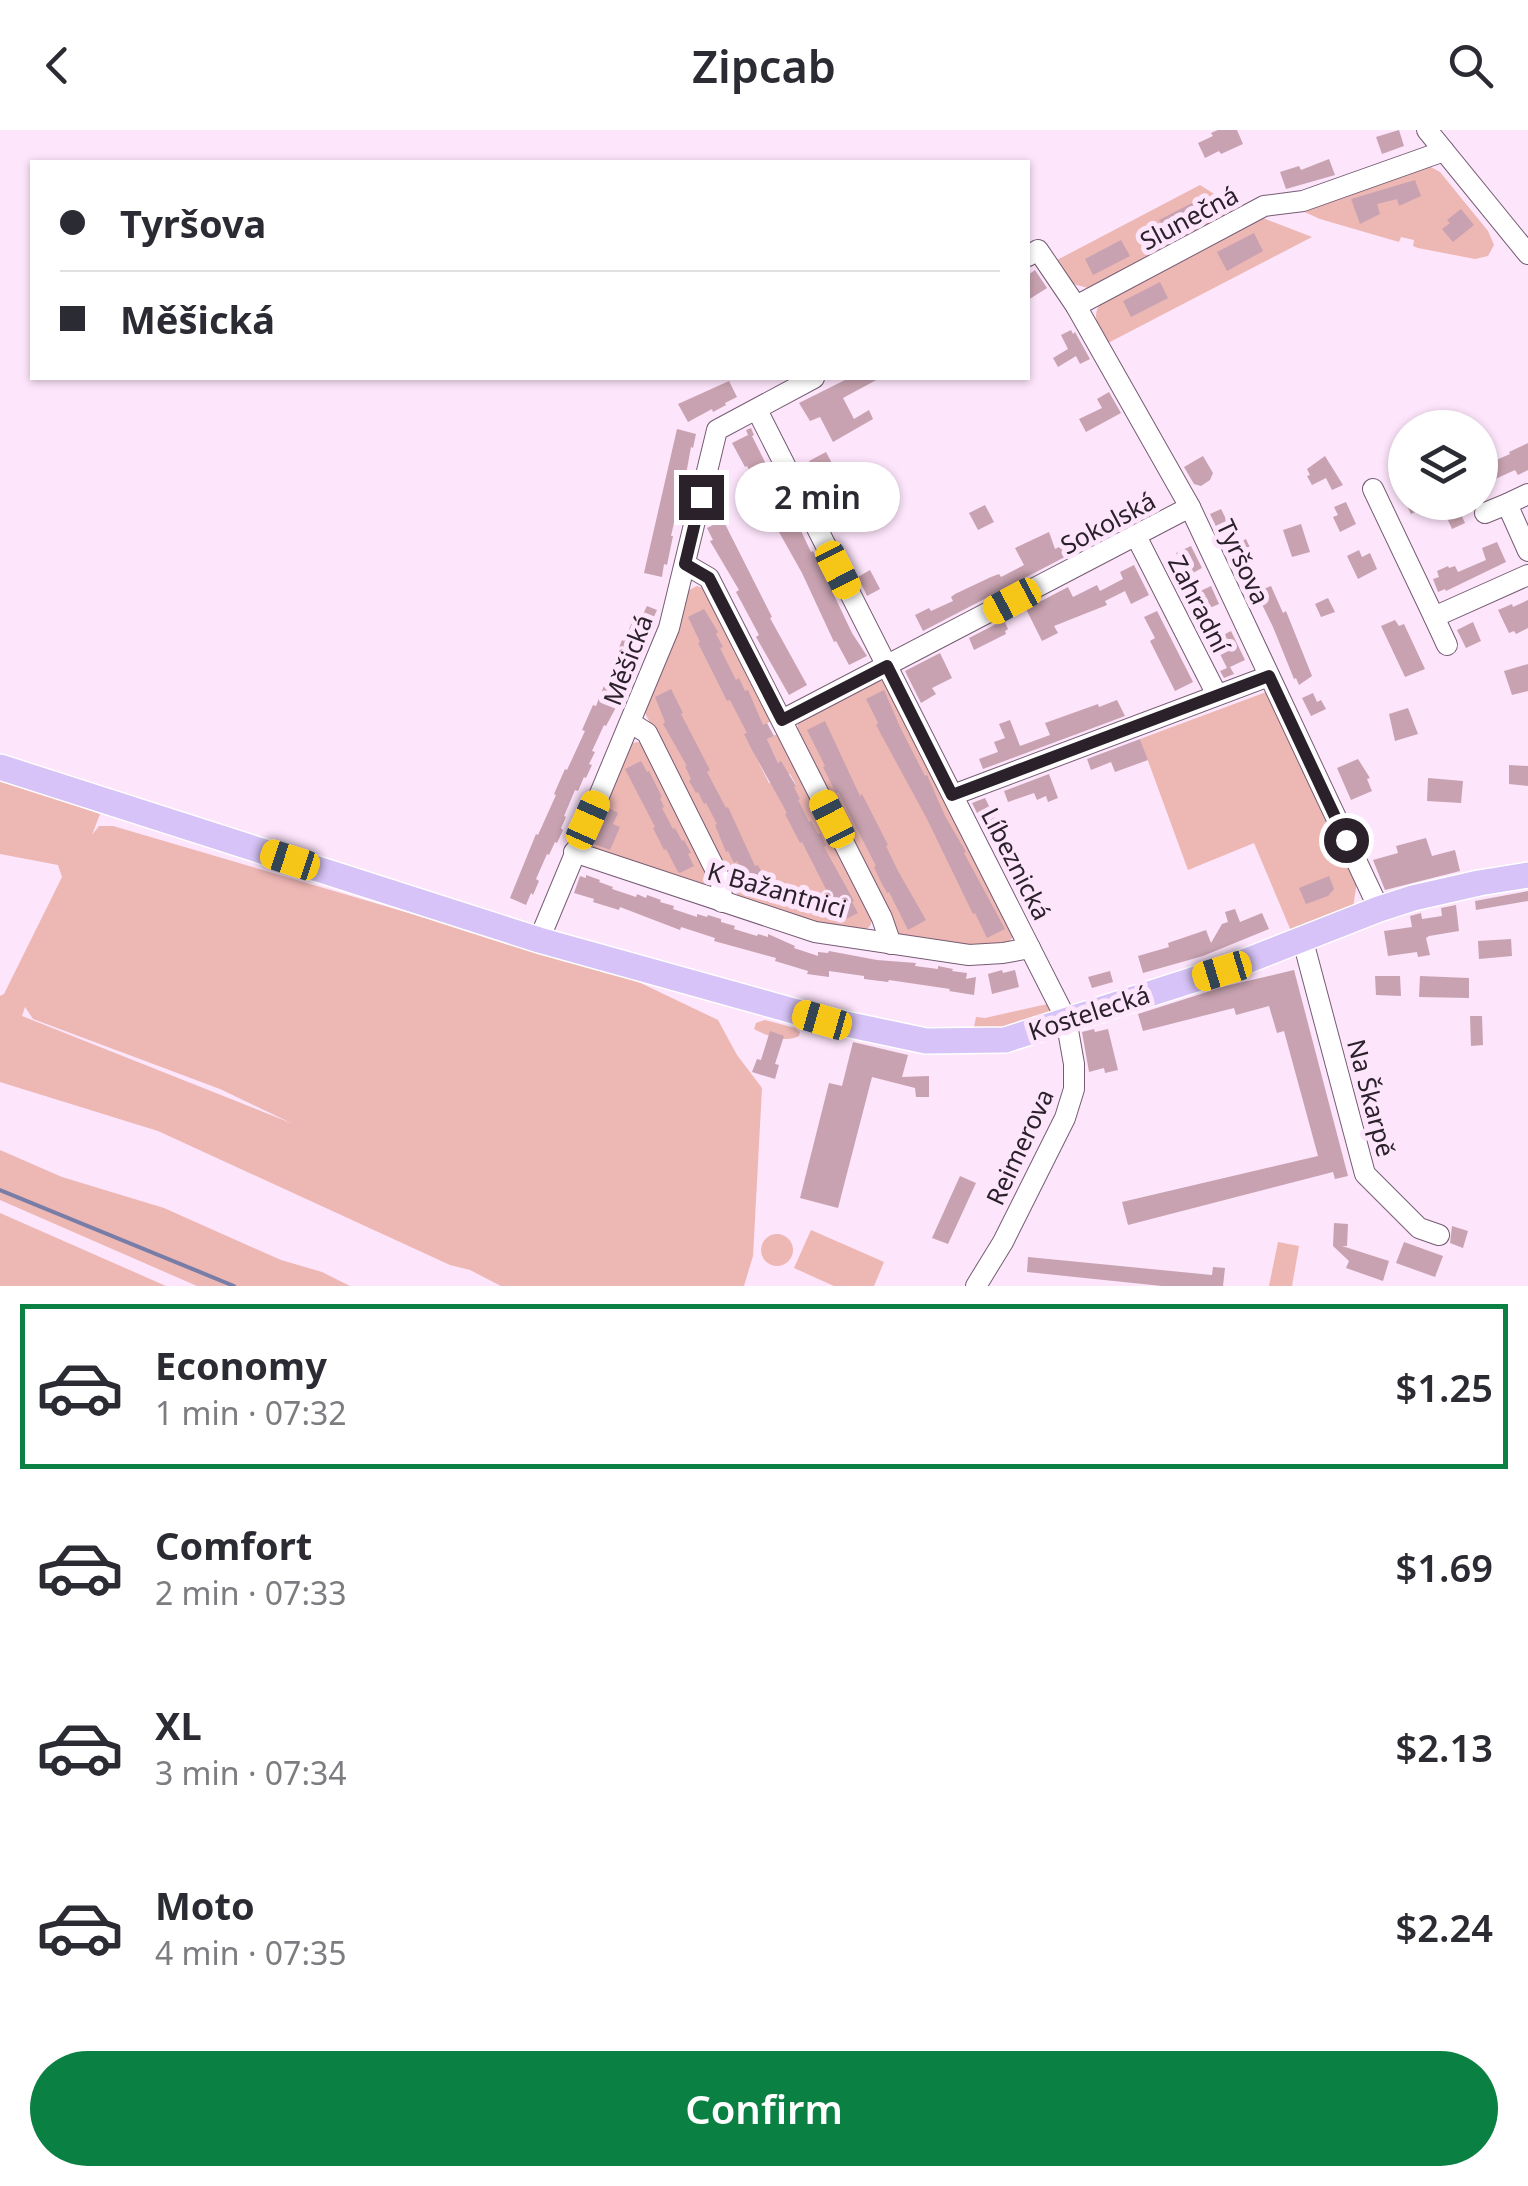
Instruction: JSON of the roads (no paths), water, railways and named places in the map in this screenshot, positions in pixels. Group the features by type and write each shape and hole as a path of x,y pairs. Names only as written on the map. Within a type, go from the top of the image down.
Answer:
{"main road":[{"name":"Kostelecká","path":"0,767 539,940 822,1020 926,1042 1006,1040 1222,971 1413,898 1528,874"}],"street":[{"path":"1427,130 1528,254"},
{"name":"Slunečná","path":"1076,306 1264,206 1303,201 1444,152"},
{"name":"Tyršova","path":"1033,253 1076,306 1190,508 1379,909"},
{"path":"757,410 810,380"},
{"name":"Měšická","path":"539,940 669,628 717,430 757,410"},
{"name":"Líbeznická","path":"757,410 1066,1019"},
{"path":"1373,489 1447,645"},
{"path":"1498,507 1528,494"},
{"path":"1506,504 1528,551"},
{"name":"Sokolská","path":"782,720 1190,508"},
{"name":"Zahradní","path":"1136,536 1217,695"},
{"path":"685,564 709,578 882,918 890,944"},
{"path":"1434,617 1528,575"},
{"path":"952,795 1269,676"},
{"path":"631,723 647,733 720,882 722,902"},
{"name":"K Bažantnici","path":"574,852 815,932 969,955 1030,948"},
{"name":"Na Škarpě","path":"1302,941 1365,1174 1419,1228 1439,1235"},
{"name":"Reimerova","path":"976,1286 1003,1242 1065,1118 1074,1090 1066,1019"}],"waterway":[{"path":"0,1190 234,1286"}]}
